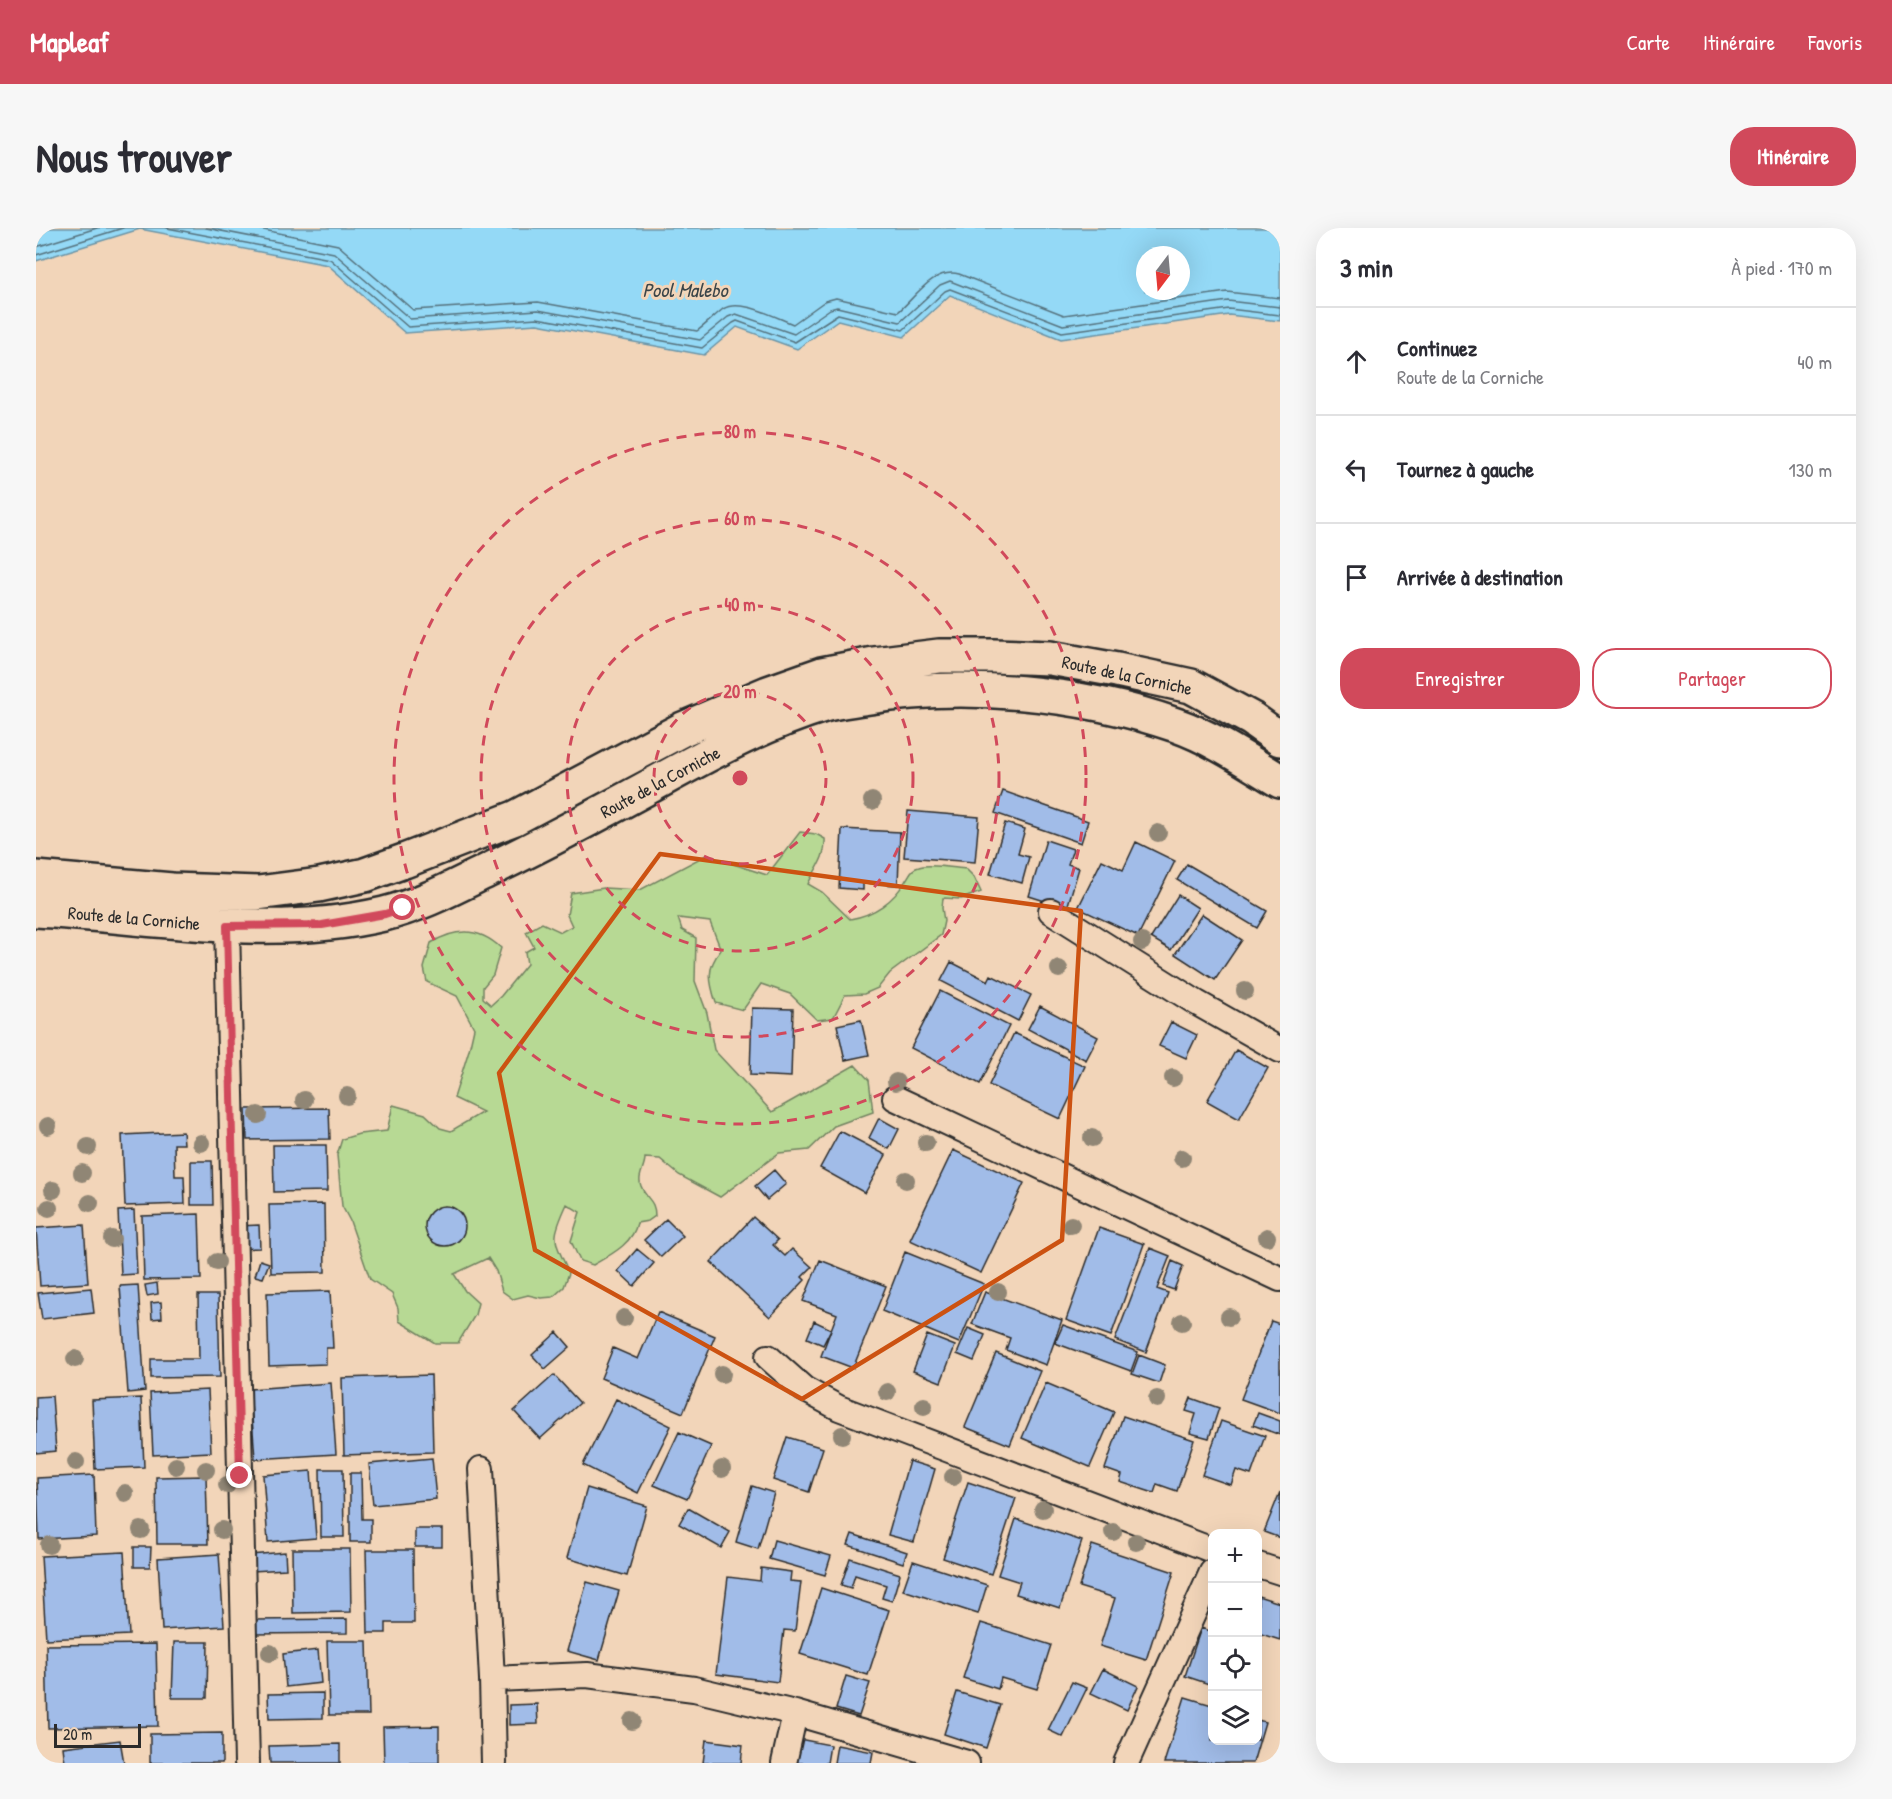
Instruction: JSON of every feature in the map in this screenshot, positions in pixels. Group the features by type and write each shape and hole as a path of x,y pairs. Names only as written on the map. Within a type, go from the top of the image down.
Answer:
{"main road":[{"name":"Route de la Corniche","path":"36,878 172,890 258,893 319,885 365,874 515,818 683,729 768,693 822,674 874,664 939,656 1050,658 1191,686 1252,719 1280,739"},
{"name":"Route de la Corniche","path":"36,909 227,926 322,925 385,914 422,902 583,823 668,776 775,722 828,704 893,693 983,690 1103,703 1179,726 1234,752 1280,781"}],"street":[{"path":"1051,911 1197,1003 1280,1050"},
{"path":"227,926 247,1763"},
{"path":"895,1098 1280,1279"},
{"path":"768,1357 804,1389 839,1408 1208,1548"},
{"path":"481,1469 494,1763"},
{"path":"1262,1567 1280,1572"},
{"path":"1126,1763 1208,1581"},
{"path":"492,1679 587,1675 694,1689 795,1713 967,1763"},
{"path":"784,1763 795,1713"}],"highlighted area":[{"path":"660,854 1081,911 1062,1240 802,1399 535,1250 499,1073"}],"green space":[{"path":"800,832 816,834 825,839 822,857 808,884 822,892 850,919 867,914 889,901 913,870 923,866 966,869 974,877 981,892 961,899 943,898 944,921 941,935 890,973 878,988 864,994 845,995 833,1018 817,1020 790,994 761,984 743,1010 716,1003 710,975 713,963 721,950 710,922 678,918 682,930 696,938 695,981 707,1013 714,1050 772,1112 855,1065 869,1080 873,1112 834,1126 809,1150 779,1153 720,1197 679,1175 660,1159 645,1158 640,1182 643,1191 654,1206 655,1216 648,1221 637,1223 626,1243 593,1265 580,1261 571,1241 580,1212 567,1204 558,1225 556,1239 569,1273 564,1287 553,1297 541,1298 528,1295 513,1299 502,1291 496,1271 488,1258 454,1274 465,1291 478,1303 475,1315 458,1343 435,1343 399,1321 398,1308 392,1294 370,1279 350,1221 342,1206 337,1155 342,1139 359,1134 387,1131 393,1105 425,1114 440,1128 451,1131 483,1112 454,1098 474,1028 457,996 427,982 424,968 431,943 449,934 467,932 484,936 501,948 493,975 483,987 483,998 491,1005 527,964 525,952 534,947 526,932 542,923 561,932 572,926 567,915 571,893 604,888 640,890 706,855 767,875"}],"water":[{"name":"Pool Malebo","path":"36,228 1280,228 1280,321 1229,315 1061,339 950,295 904,337 838,320 797,349 737,327 704,355 537,324 405,333 328,265 140,229 36,261"}],"building":[{"path":"1003,791 1088,821 1081,843 995,813"},
{"path":"908,811 979,817 975,862 904,857"},
{"path":"1005,823 1025,829 1018,854 1029,857 1022,883 990,874"},
{"path":"842,829 900,832 898,885 863,883 863,890 839,888"},
{"path":"1046,840 1073,849 1068,864 1079,868 1067,908 1029,896"},
{"path":"1136,842 1175,861 1138,936 1078,908 1102,860 1123,870"},
{"path":"1187,864 1267,911 1257,928 1177,880"},
{"path":"1178,895 1198,908 1171,950 1151,938"},
{"path":"1202,914 1242,940 1215,980 1175,954"},
{"path":"951,962 988,981 991,975 1031,995 1018,1021 941,981"},
{"path":"940,991 1009,1026 980,1084 911,1048"},
{"path":"1040,1006 1098,1037 1086,1060 1028,1029"},
{"path":"752,1008 793,1009 791,1077 750,1075"},
{"path":"861,1020 869,1055 845,1060 837,1025"},
{"path":"1171,1022 1197,1035 1186,1058 1159,1046"},
{"path":"1014,1033 1085,1066 1060,1119 989,1085"},
{"path":"1236,1050 1268,1068 1239,1119 1207,1101"},
{"path":"329,1108 330,1139 247,1140 246,1109"},
{"path":"879,1118 899,1129 889,1149 869,1138"},
{"path":"840,1131 886,1155 865,1193 820,1168"},
{"path":"183,1132 184,1144 174,1144 175,1176 184,1176 185,1204 125,1206 122,1135"},
{"path":"273,1145 326,1145 327,1191 274,1192"},
{"path":"953,1150 1024,1183 981,1273 910,1240"},
{"path":"191,1161 212,1161 213,1205 191,1205"},
{"path":"774,1170 786,1184 767,1200 755,1186"},
{"path":"324,1204 325,1272 271,1273 269,1205"},
{"path":"445,1206 459,1212 465,1226 459,1240 445,1246 431,1240 425,1226 431,1212"},
{"path":"134,1210 137,1274 121,1275 118,1211"},
{"path":"199,1214 201,1279 144,1280 142,1216"},
{"path":"753,1217 778,1240 773,1245 785,1256 792,1249 812,1267 802,1277 805,1280 770,1317 711,1262"},
{"path":"666,1219 683,1236 661,1257 644,1240"},
{"path":"84,1225 88,1283 40,1286 36,1228"},
{"path":"259,1225 260,1248 239,1249 238,1226"},
{"path":"1099,1228 1144,1244 1111,1336 1066,1320"},
{"path":"1150,1248 1170,1256 1157,1289 1168,1293 1146,1352 1115,1340"},
{"path":"637,1249 654,1263 634,1286 618,1271"},
{"path":"905,1252 984,1284 959,1343 882,1311"},
{"path":"260,1260 269,1263 263,1278 255,1276"},
{"path":"820,1260 886,1286 853,1368 821,1356 837,1314 803,1301"},
{"path":"1172,1261 1183,1266 1174,1290 1163,1286"},
{"path":"157,1283 158,1294 147,1296 145,1285"},
{"path":"138,1285 145,1391 128,1393 120,1286"},
{"path":"91,1288 94,1313 42,1319 38,1293"},
{"path":"330,1291 333,1348 326,1348 326,1364 269,1366 267,1293"},
{"path":"985,1292 1062,1320 1046,1365 1006,1350 1010,1338 972,1324"},
{"path":"198,1295 218,1295 220,1377 151,1378 151,1359 199,1359"},
{"path":"161,1302 162,1318 152,1319 151,1303"},
{"path":"658,1312 715,1336 683,1413 601,1378 613,1348 638,1359"},
{"path":"814,1321 831,1329 823,1345 807,1338"},
{"path":"1271,1321 1280,1324 1280,1413 1241,1399"},
{"path":"1063,1325 1138,1352 1131,1371 1055,1343"},
{"path":"968,1328 985,1335 974,1361 957,1354"},
{"path":"557,1332 570,1347 545,1369 532,1355"},
{"path":"927,1335 955,1346 941,1382 913,1371"},
{"path":"996,1353 1040,1371 1010,1445 965,1427"},
{"path":"1139,1355 1165,1365 1159,1383 1132,1374"},
{"path":"431,1375 433,1452 344,1455 342,1378"},
{"path":"554,1375 580,1403 540,1439 514,1411"},
{"path":"331,1383 336,1454 255,1459 250,1389"},
{"path":"1046,1383 1114,1412 1090,1467 1022,1438"},
{"path":"208,1390 211,1452 153,1455 150,1393"},
{"path":"52,1396 56,1451 36,1453 36,1397"},
{"path":"141,1398 144,1467 95,1469 92,1400"},
{"path":"1191,1398 1219,1408 1209,1438 1190,1433 1196,1414 1186,1411"},
{"path":"616,1399 671,1426 638,1493 583,1465"},
{"path":"1258,1413 1280,1421 1280,1435 1253,1425"},
{"path":"1123,1416 1194,1440 1177,1491 1157,1484 1154,1493 1120,1482 1122,1475 1105,1469"},
{"path":"1221,1421 1265,1436 1251,1475 1236,1470 1231,1485 1202,1475"},
{"path":"679,1432 711,1446 687,1499 654,1485"},
{"path":"787,1437 823,1448 809,1492 773,1480"},
{"path":"432,1458 436,1499 373,1505 369,1464"},
{"path":"909,1461 935,1469 914,1542 888,1535"},
{"path":"320,1469 343,1469 344,1537 321,1537"},
{"path":"311,1471 316,1538 268,1542 263,1475"},
{"path":"350,1473 361,1473 362,1519 371,1519 371,1542 350,1542"},
{"path":"94,1475 96,1536 39,1539 37,1478"},
{"path":"206,1476 208,1544 157,1544 156,1477"},
{"path":"968,1482 1016,1498 991,1574 943,1558"},
{"path":"752,1486 774,1493 758,1549 736,1542"},
{"path":"587,1488 647,1506 627,1576 567,1558"},
{"path":"1280,1492 1280,1538 1264,1532"},
{"path":"688,1508 730,1532 721,1548 679,1524"},
{"path":"1016,1519 1082,1541 1060,1608 1016,1594 1020,1582 998,1575"},
{"path":"415,1529 442,1529 442,1547 415,1547"},
{"path":"852,1534 907,1552 903,1563 848,1545"},
{"path":"774,1540 831,1556 825,1575 769,1559"},
{"path":"1092,1545 1174,1572 1146,1660 1100,1646 1115,1598 1079,1587"},
{"path":"134,1547 151,1547 150,1567 134,1567"},
{"path":"292,1549 350,1549 351,1612 293,1613"},
{"path":"366,1550 413,1550 414,1623 386,1623 386,1633 368,1633"},
{"path":"124,1552 129,1635 46,1639 41,1556"},
{"path":"285,1552 286,1569 252,1571 250,1555"},
{"path":"219,1554 224,1626 162,1630 158,1558"},
{"path":"850,1558 900,1574 892,1601 882,1598 886,1585 855,1575 851,1588 841,1585"},
{"path":"913,1561 987,1585 978,1614 903,1590"},
{"path":"761,1568 791,1572 790,1581 801,1582 795,1631 784,1630 778,1682 716,1674 728,1577 760,1581"},
{"path":"587,1582 619,1591 599,1660 567,1651"},
{"path":"821,1588 889,1610 868,1675 800,1654"},
{"path":"1262,1597 1280,1603 1280,1640 1262,1634"},
{"path":"347,1619 347,1633 254,1634 254,1620"},
{"path":"981,1623 1051,1645 1037,1689 1001,1678 998,1689 963,1678"},
{"path":"1201,1628 1208,1631 1208,1684 1185,1676"},
{"path":"327,1641 367,1641 369,1715 329,1715"},
{"path":"174,1642 208,1642 207,1698 172,1698"},
{"path":"156,1644 158,1726 48,1728 46,1645"},
{"path":"318,1650 321,1683 286,1687 283,1654"},
{"path":"1103,1669 1138,1686 1127,1710 1091,1693"},
{"path":"846,1676 870,1683 859,1716 836,1709"},
{"path":"1072,1682 1087,1688 1063,1737 1048,1730"},
{"path":"957,1692 1000,1705 986,1748 944,1734"},
{"path":"323,1693 323,1718 269,1719 268,1694"},
{"path":"1185,1697 1208,1704 1208,1745 1258,1745 1253,1763 1164,1763"},
{"path":"537,1704 538,1724 509,1725 509,1705"},
{"path":"439,1726 439,1763 384,1763 383,1727"},
{"path":"222,1733 222,1763 150,1763 150,1734"},
{"path":"799,1739 830,1745 827,1763 794,1763"},
{"path":"120,1740 124,1763 65,1763 63,1747"},
{"path":"706,1740 743,1745 741,1763 703,1763"},
{"path":"340,1744 340,1763 270,1763 269,1746"},
{"path":"837,1745 873,1752 871,1763 834,1763"}],"route":[{"path":"240,1476 227,926 322,925 385,914 403,908"}]}
